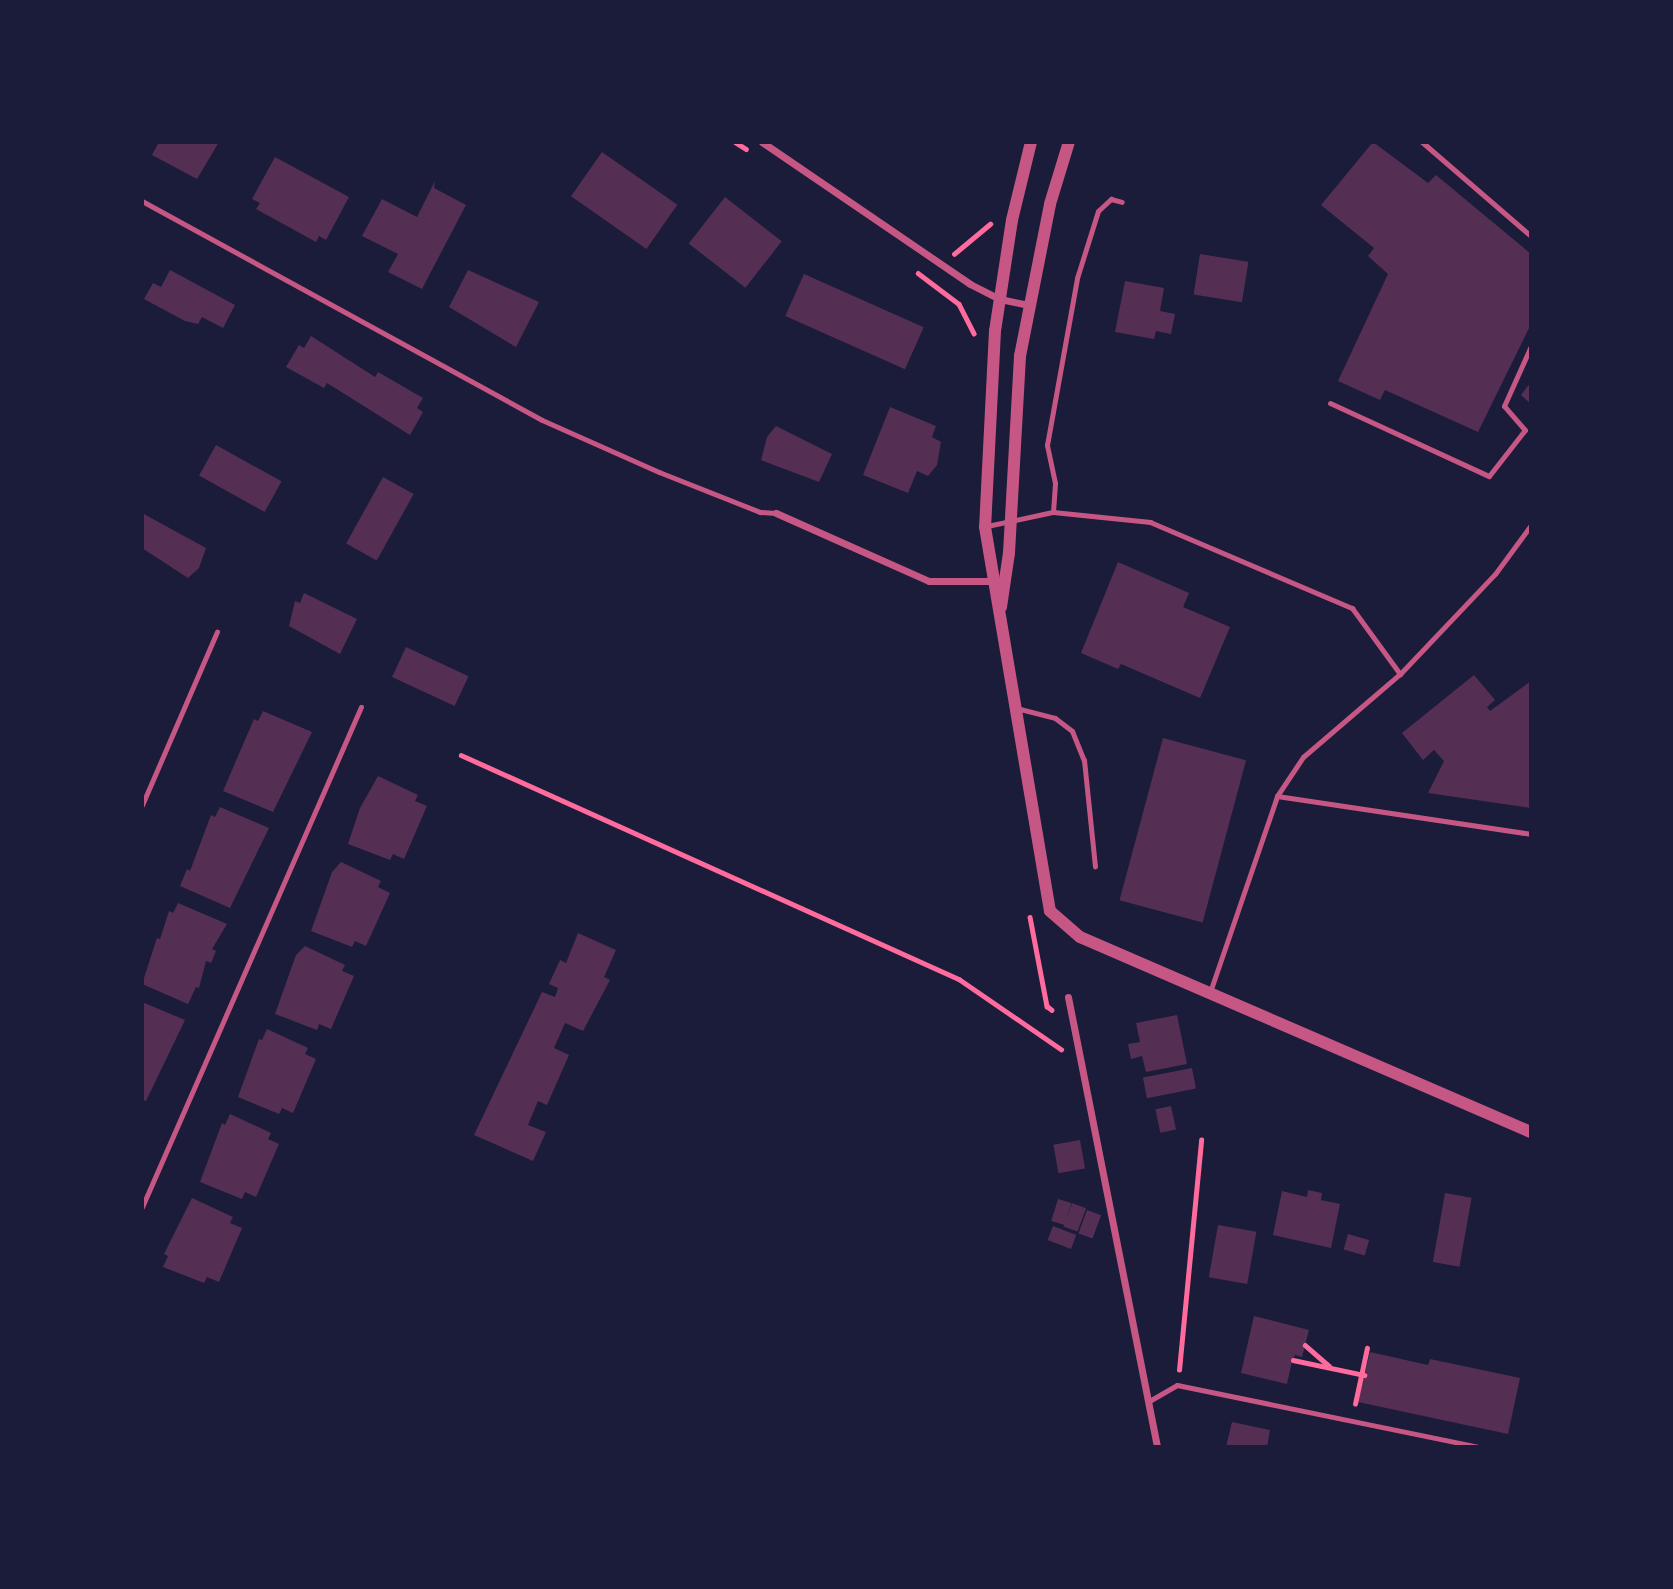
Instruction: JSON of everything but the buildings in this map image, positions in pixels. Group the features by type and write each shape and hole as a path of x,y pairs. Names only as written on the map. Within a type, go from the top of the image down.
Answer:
{"street":[{"path":"762,142 944,268 1000,299 1028,305"},
{"path":"1031,142 1000,299 985,454 985,527 1013,707 1050,911 1080,937 1531,1132"},
{"path":"1000,618 1010,521 1020,356 1028,305 1069,142"},
{"path":"776,513 929,581 993,581"},
{"path":"1068,997 1151,1400 1157,1447"}],"lane":[{"path":"1422,142 1531,236"},
{"path":"1053,512 1055,483 1047,445 1077,278 1098,211 1111,199 1122,202"},
{"path":"142,201 542,420 659,472 760,512 776,513"},
{"path":"1330,403 1489,476 1525,430 1504,405 1531,346"},
{"path":"985,527 1053,512 1150,522 1352,608 1400,674"},
{"path":"1210,992 1277,796 1303,757 1400,674 1495,573 1531,525"},
{"path":"142,805 217,632"},
{"path":"142,1207 361,707"},
{"path":"1013,707 1055,718 1072,731 1084,760 1095,866"},
{"path":"1277,796 1531,834"},
{"path":"1151,1400 1177,1385 1480,1447"}],"path":[{"path":"953,255 990,226 993,214"},
{"path":"933,283 968,314 974,346"},
{"path":"461,755 959,979 1082,1063"},
{"path":"1177,1385 1201,1140"},
{"path":"1305,1345 1329,1367"},
{"path":"1354,1404 1367,1348"},
{"path":"1293,1360 1362,1374"}]}
